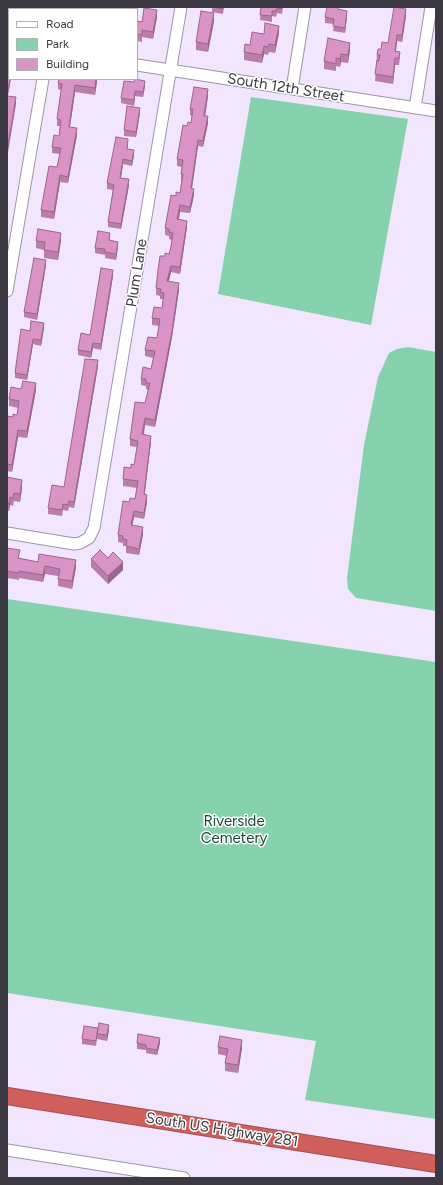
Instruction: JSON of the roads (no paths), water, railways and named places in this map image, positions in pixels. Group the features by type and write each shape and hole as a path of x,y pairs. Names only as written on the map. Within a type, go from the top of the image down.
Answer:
{"highway":[{"name":"South US Highway 281","path":"7,1096 436,1164"}],"street":[{"name":"Plum Lane","path":"7,533 74,544 80,543 89,538 94,528 181,7"},
{"path":"292,89 305,7"},
{"path":"415,108 431,7"},
{"name":"South 12th Street","path":"138,64 436,111"},
{"path":"7,291 43,80"},
{"path":"7,1150 184,1178"}],"park label":[{"name":"Riverside Cemetery","path":"234,830"}]}
